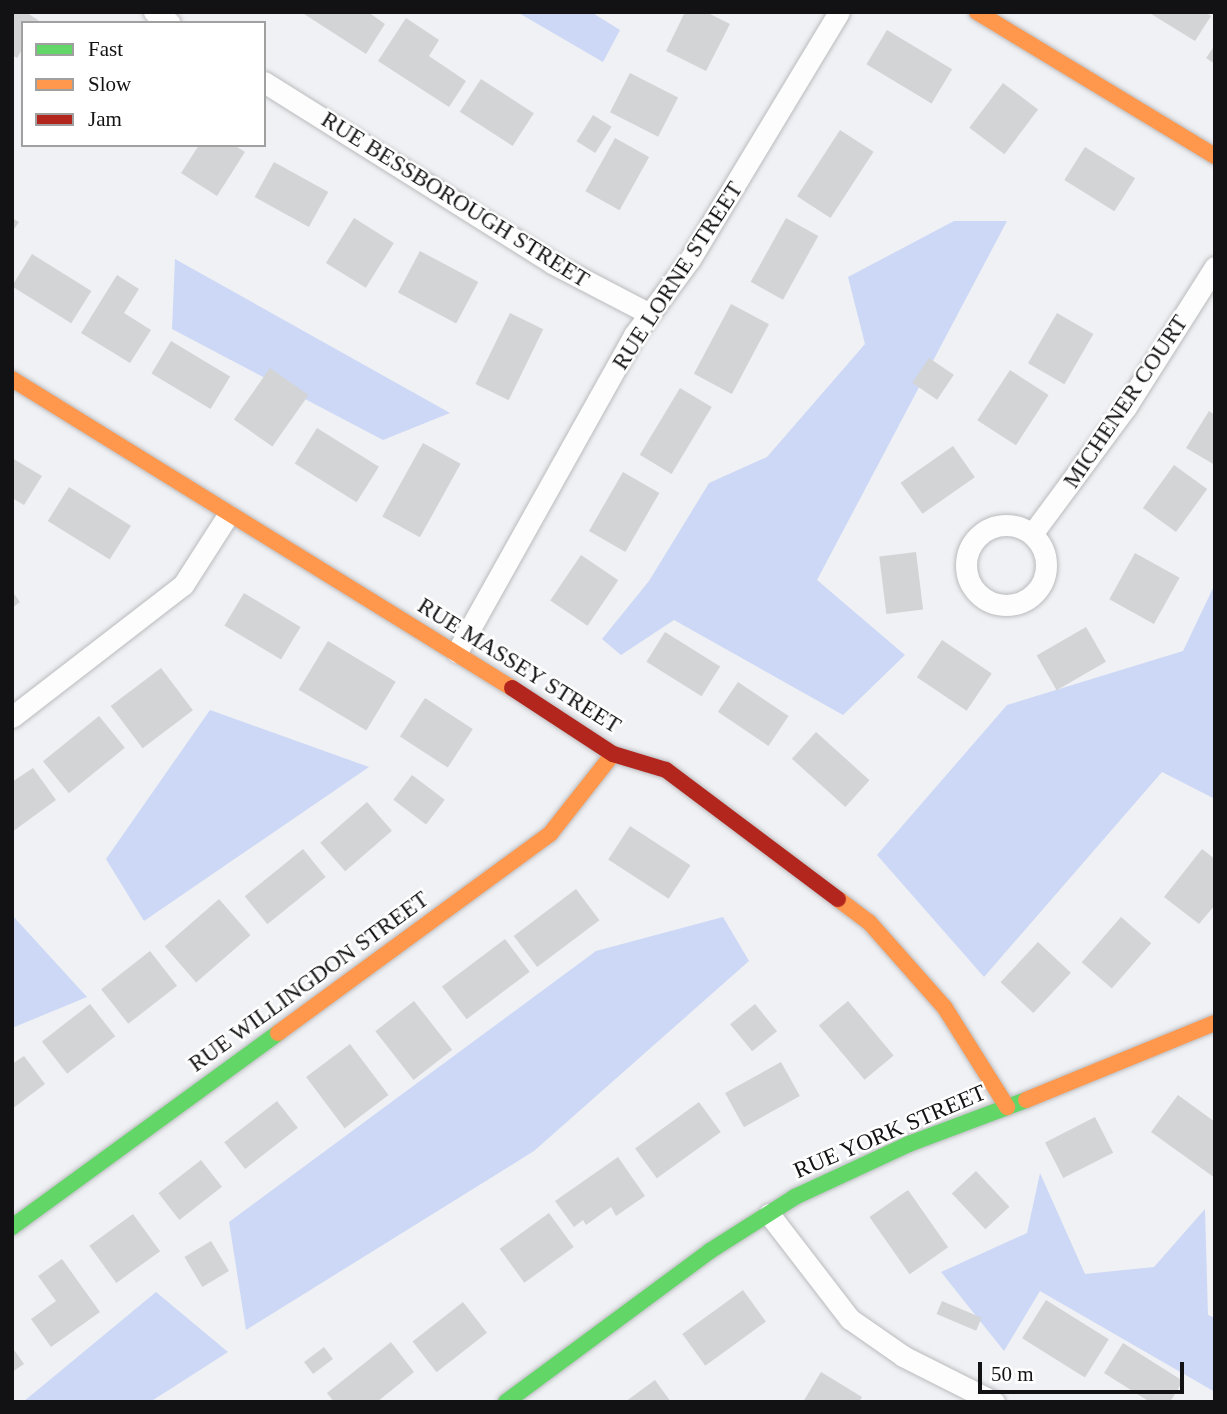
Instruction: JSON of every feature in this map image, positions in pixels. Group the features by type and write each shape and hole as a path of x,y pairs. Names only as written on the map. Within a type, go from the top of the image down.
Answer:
{"street":[{"name":"RUE LORNE STREET","path":"457,652 648,313 711,226 839,12"},
{"path":"977,12 1215,156"},
{"name":"RUE BESSBOROUGH STREET","path":"266,83 552,264 648,313"},
{"name":"MICHENER COURT","path":"1032,534 1126,407 1215,267"},
{"name":"RUE MASSEY STREET","path":"12,379 228,515 457,652 612,754 666,770 869,922 945,1008 1007,1107"},
{"path":"12,717 183,585 228,515"},
{"name":"RUE WILLINGDON STREET","path":"12,1227 551,834 612,754"},
{"name":"RUE YORK STREET","path":"506,1402 769,1214 864,1163 1140,1057 1215,1023"},
{"path":"769,1214 850,1319 903,1356 995,1402"}],"shaded area":[{"path":"517,12 591,12 620,30 603,62"},
{"path":"954,221 1007,221 817,580 905,655 843,715 674,620 621,655 602,639 649,581 709,483 767,457 865,344 848,277"},
{"path":"175,259 450,413 383,440 172,329"},
{"path":"1215,584 1215,799 1162,772 984,977 877,855 1007,705 1183,651"},
{"path":"210,710 369,767 144,921 106,859"},
{"path":"12,915 87,997 12,1028"},
{"path":"723,917 749,961 534,1151 246,1330 229,1222 596,951"},
{"path":"1040,1173 1085,1274 1154,1267 1205,1209 1208,1315 1215,1318 1215,1392 1040,1291 1004,1351 941,1272 1027,1233"},
{"path":"156,1292 228,1352 150,1402 23,1402"}],"building":[{"path":"12,12 26,12 39,21 21,21 21,51 17,58 12,55"},
{"path":"301,12 368,12 385,24 366,54"},
{"path":"685,12 706,12 730,24 706,71 666,51"},
{"path":"1148,12 1205,12 1211,16 1195,41"},
{"path":"406,18 439,40 429,56 466,81 449,107 378,61"},
{"path":"887,30 952,69 932,103 866,64"},
{"path":"1215,45 1215,64 1206,58"},
{"path":"630,73 678,98 658,137 610,112"},
{"path":"481,79 534,113 513,146 460,112"},
{"path":"1003,83 1038,109 1004,154 969,128"},
{"path":"593,115 612,127 595,153 577,141"},
{"path":"840,130 874,152 831,218 797,196"},
{"path":"615,138 649,157 620,210 585,191"},
{"path":"198,147 237,147 245,152 217,196 181,173"},
{"path":"1085,147 1135,178 1114,211 1064,180"},
{"path":"274,162 328,192 309,227 255,197"},
{"path":"12,218 19,222 12,232"},
{"path":"354,218 394,243 366,288 326,263"},
{"path":"786,218 818,236 783,300 751,282"},
{"path":"420,251 478,282 456,323 398,292"},
{"path":"32,254 91,291 71,323 12,286"},
{"path":"117,275 139,289 124,313 151,330 130,363 81,333"},
{"path":"731,304 769,324 732,394 694,374"},
{"path":"510,313 543,329 509,400 475,384"},
{"path":"1057,313 1093,334 1064,384 1028,363"},
{"path":"171,341 230,377 211,409 151,374"},
{"path":"929,358 954,375 937,400 912,383"},
{"path":"270,368 309,395 272,447 234,420"},
{"path":"1010,370 1049,395 1016,445 977,420"},
{"path":"680,388 712,407 672,474 640,455"},
{"path":"1209,411 1215,415 1215,465 1186,448"},
{"path":"317,428 379,467 357,502 295,464"},
{"path":"423,443 461,464 420,537 382,516"},
{"path":"953,446 975,477 922,514 901,483"},
{"path":"12,458 42,476 24,505 12,498"},
{"path":"1174,465 1207,489 1176,532 1143,508"},
{"path":"623,472 659,493 625,552 589,531"},
{"path":"69,487 131,526 110,560 48,521"},
{"path":"916,552 923,610 886,614 879,557"},
{"path":"1135,553 1180,578 1154,624 1109,599"},
{"path":"581,555 618,580 588,626 550,601"},
{"path":"12,591 20,602 12,608"},
{"path":"244,593 301,627 281,660 224,626"},
{"path":"1086,627 1106,662 1057,690 1037,656"},
{"path":"665,632 720,666 702,696 646,662"},
{"path":"942,640 992,674 967,711 917,677"},
{"path":"328,641 396,682 366,731 299,690"},
{"path":"161,668 193,710 143,748 111,706"},
{"path":"738,682 789,716 768,746 718,712"},
{"path":"425,698 473,729 448,768 400,737"},
{"path":"99,716 125,748 69,793 43,761"},
{"path":"816,732 870,780 845,807 792,759"},
{"path":"33,768 56,800 12,832 12,782"},
{"path":"412,775 445,800 426,824 393,800"},
{"path":"367,802 392,831 345,871 320,843"},
{"path":"630,826 690,865 669,899 608,860"},
{"path":"303,849 326,877 267,924 245,896"},
{"path":"1202,849 1215,859 1215,905 1199,924 1164,897"},
{"path":"576,889 599,920 537,967 514,936"},
{"path":"219,899 250,935 196,982 165,946"},
{"path":"1121,917 1151,943 1112,989 1082,962"},
{"path":"505,939 530,972 467,1019 442,987"},
{"path":"1038,942 1071,973 1033,1013 1000,982"},
{"path":"150,951 177,986 128,1024 101,989"},
{"path":"414,1001 452,1050 414,1080 375,1031"},
{"path":"848,1001 894,1055 865,1080 819,1025"},
{"path":"90,1004 115,1036 67,1074 42,1042"},
{"path":"755,1004 777,1031 752,1051 730,1024"},
{"path":"350,1044 389,1095 345,1128 306,1077"},
{"path":"24,1056 45,1084 12,1109 12,1064"},
{"path":"781,1062 800,1096 744,1127 725,1093"},
{"path":"1178,1095 1215,1122 1215,1178 1151,1132"},
{"path":"277,1101 298,1128 245,1169 224,1142"},
{"path":"699,1102 721,1132 657,1178 635,1148"},
{"path":"1095,1117 1113,1153 1063,1178 1045,1142"},
{"path":"618,1157 645,1196 616,1216 611,1207 586,1225 583,1220 574,1227 555,1201"},
{"path":"201,1160 222,1187 179,1220 158,1193"},
{"path":"976,1171 1009,1207 985,1229 952,1194"},
{"path":"908,1190 948,1247 910,1274 869,1217"},
{"path":"549,1213 574,1247 524,1283 500,1249"},
{"path":"133,1214 160,1251 116,1283 89,1246"},
{"path":"211,1241 229,1271 202,1287 184,1257"},
{"path":"62,1259 100,1312 51,1347 31,1319 56,1301 38,1276"},
{"path":"743,1290 766,1322 705,1366 682,1334"},
{"path":"1046,1300 1109,1339 1085,1377 1022,1338"},
{"path":"942,1301 982,1318 976,1331 937,1314"},
{"path":"463,1302 487,1333 437,1372 413,1341"},
{"path":"391,1342 414,1372 377,1402 334,1402 327,1393"},
{"path":"1123,1343 1183,1381 1170,1402 1150,1402 1104,1373"},
{"path":"12,1347 24,1364 12,1372"},
{"path":"324,1347 333,1359 313,1374 304,1362"},
{"path":"821,1372 862,1397 859,1402 803,1402"},
{"path":"655,1380 671,1402 625,1402"}],"traffic: fast":[{"path":"12,1227 278,1033"},
{"path":"506,1402 710,1251 795,1197 909,1144 1026,1100"}],"traffic: slow":[{"path":"977,12 1215,156"},
{"path":"12,379 512,688"},
{"path":"278,1033 550,834 613,754"},
{"path":"838,899 869,922 945,1008 1007,1107"},
{"path":"1026,1100 1215,1023"}],"traffic: jam":[{"path":"512,688 613,754 666,770 838,899"}]}
